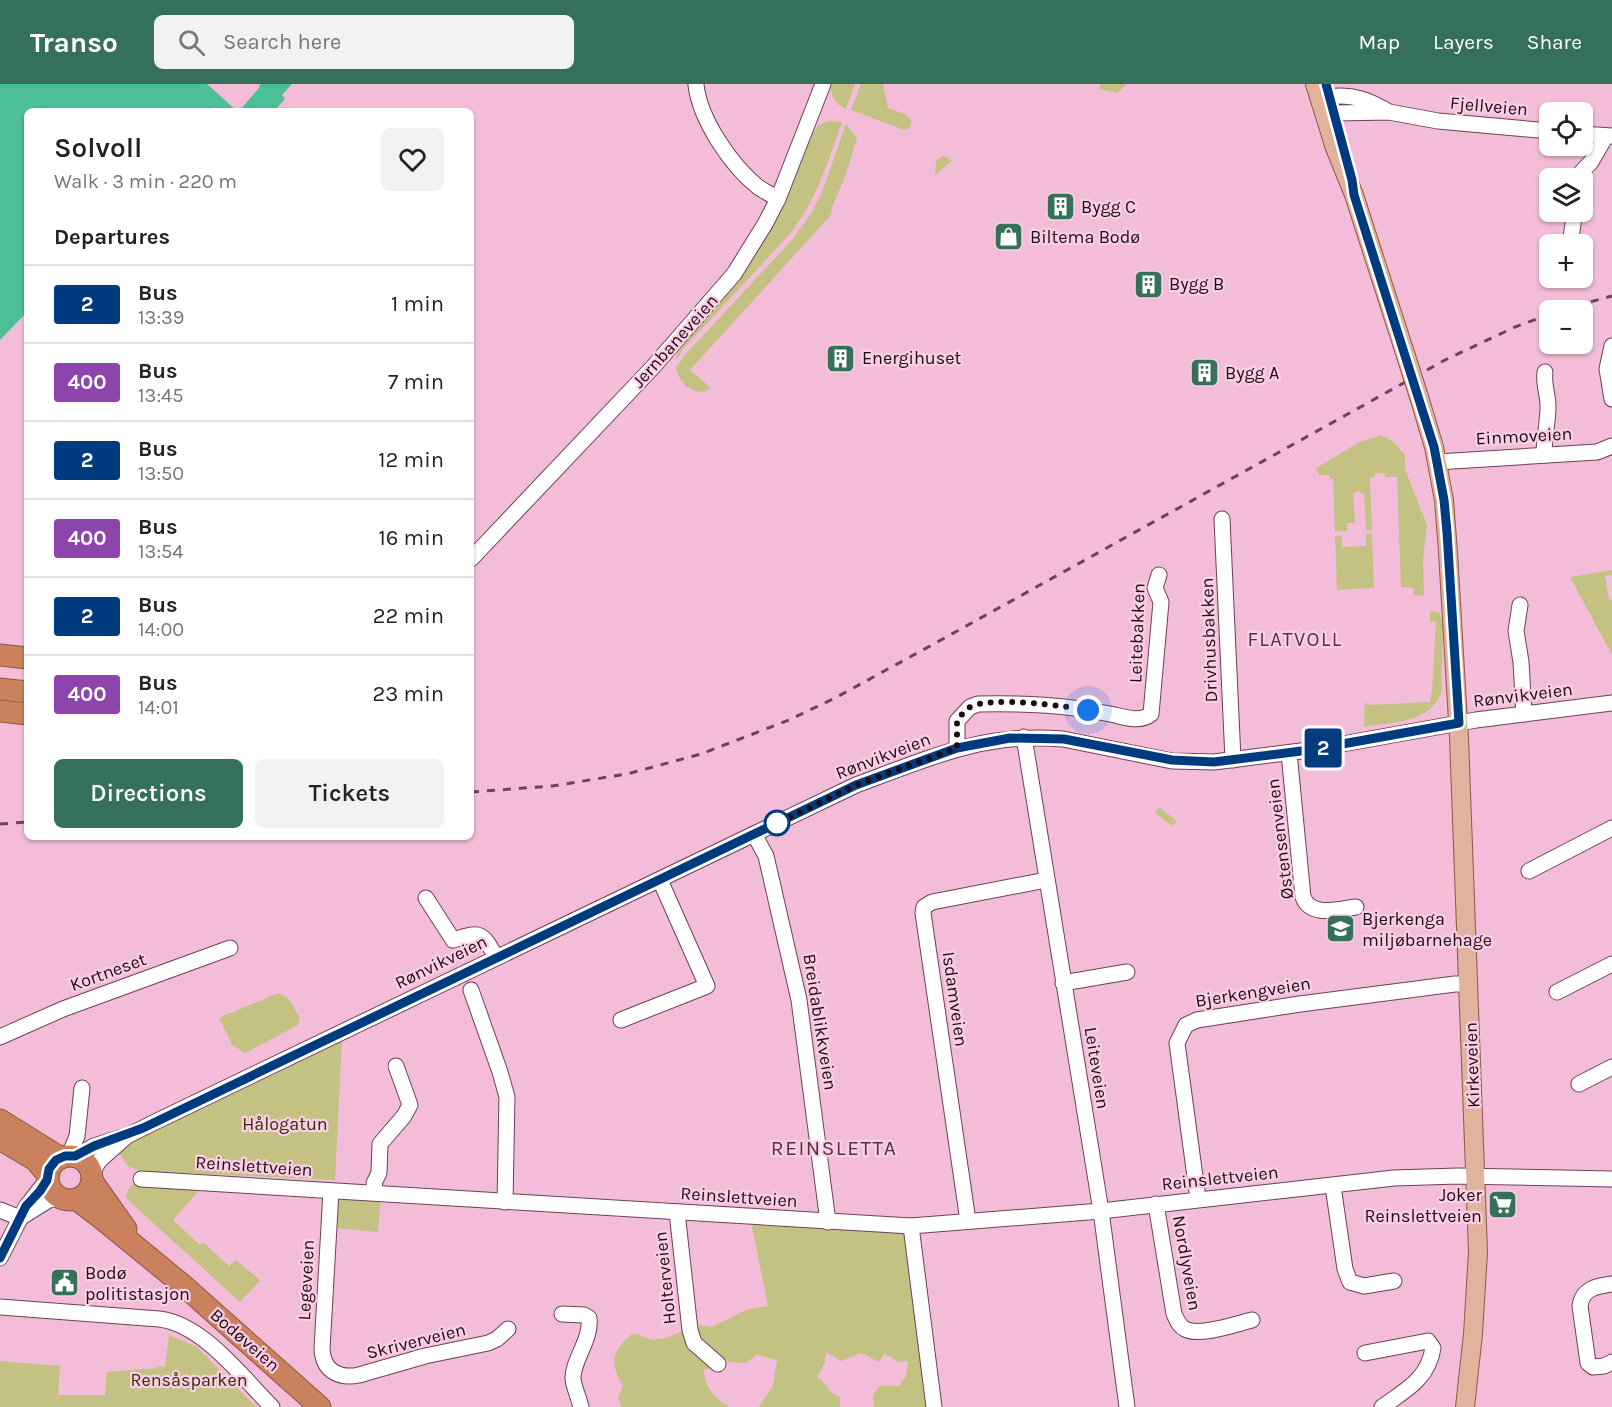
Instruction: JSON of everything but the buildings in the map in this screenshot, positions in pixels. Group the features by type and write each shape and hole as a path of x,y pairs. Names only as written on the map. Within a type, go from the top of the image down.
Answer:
{"highway":[{"path":"0,655 24,658"},
{"path":"0,688 24,692"},
{"path":"0,711 24,714"},
{"path":"0,1120 88,1166 92,1177 86,1193 68,1199 49,1187 48,1177 52,1164 68,1157"},
{"path":"0,1139 35,1160 48,1177"},
{"name":"Bodøveien","path":"92,1177 142,1251"},
{"name":"Bodøveien","path":"68,1199 142,1251 320,1407"}],"main road":[{"name":"Kirkeveien","path":"1315,84 1328,100 1352,180 1354,195 1420,400 1437,462 1444,500 1459,723 1476,1176 1478,1278 1466,1407"}],"street":[{"name":"Jernbaneveien","path":"474,557 700,314 734,274 778,199 823,84"},
{"path":"696,85 698,102 717,139 744,174 760,188 778,199"},
{"name":"Fjellveien","path":"1328,100 1438,121 1539,130"},
{"path":"1593,135 1609,136"},
{"path":"1585,168 1609,136"},
{"path":"1612,346 1607,369 1612,399"},
{"path":"1544,455 1548,410 1544,384 1545,372"},
{"name":"Einmoveien","path":"1437,462 1597,452 1612,446"},
{"name":"Drivhusbakken","path":"1222,519 1233,760"},
{"name":"Leitebakken","path":"957,748 957,721 970,707 978,704 1049,704 1127,718 1145,718 1151,714 1161,602 1155,588 1159,575"},
{"path":"1520,605 1516,631 1521,662 1524,714"},
{"name":"Rønvikveien","path":"68,1157 129,1134 856,785 957,748 1024,737 1064,739 1172,760 1214,762 1289,753 1459,723 1612,704"},
{"name":"Leiteveien","path":"1024,737 1101,1211 1127,1407"},
{"name":"Østensenveien","path":"1289,753 1303,897 1306,903 1315,910 1356,908"},
{"path":"1529,871 1612,828"},
{"name":"Breidablikkveien","path":"754,834 766,856 799,1000 828,1222"},
{"path":"621,1020 707,986 660,880"},
{"name":"Isdamveien","path":"968,1221 924,908 932,902 1046,880"},
{"path":"426,898 453,940 477,935 487,940 496,957"},
{"name":"Kortneset","path":"0,1037 63,1009 230,948"},
{"path":"1557,992 1612,964"},
{"path":"1063,983 1127,972"},
{"name":"Bjerkengveien","path":"1198,1199 1177,1043 1186,1025 1197,1020 1300,1004 1469,984"},
{"path":"471,990 507,1097 505,1202"},
{"path":"376,1193 374,1183 379,1173 380,1144 404,1116 410,1105 396,1066"},
{"path":"1579,1084 1612,1067"},
{"path":"68,1157 77,1136 82,1088"},
{"name":"Rønvikveien","path":"92,1177 100,1160 129,1134"},
{"name":"Reinslettveien","path":"141,1179 911,1226 1101,1211 1394,1178 1476,1176 1612,1179"},
{"path":"0,1258 26,1206 48,1177"},
{"path":"1333,1186 1345,1269 1350,1282 1364,1286 1394,1281"},
{"name":"Legeveien","path":"330,1370 325,1363 322,1349 331,1191"},
{"path":"20,1218 49,1200 68,1199"},
{"name":"Nordlyveien","path":"1156,1204 1174,1314 1179,1323 1185,1329 1193,1332 1252,1320"},
{"path":"0,1210 20,1218"},
{"name":"Holterveien","path":"677,1212 690,1330 694,1343 718,1364"},
{"path":"911,1226 934,1407"},
{"path":"1612,1284 1587,1291 1581,1297 1580,1306 1588,1363 1593,1367 1604,1366 1612,1362"},
{"path":"0,1307 159,1319 180,1324 202,1337 272,1407"},
{"path":"562,1314 584,1315 589,1318 590,1322 585,1345 573,1378 581,1407"},
{"name":"Skriverveien","path":"330,1370 341,1376 359,1375 425,1356 488,1343 497,1339 508,1329"},
{"path":"1365,1353 1428,1341 1433,1348 1431,1362 1420,1378 1382,1407"}],"green space":[{"path":"830,84 855,84 846,109 834,99"},
{"path":"861,84 883,84 888,108 907,115 912,122 910,128 904,130 851,110"},
{"path":"1100,84 1126,84 1118,93 1099,89"},
{"path":"828,121 842,122 832,152 807,209 789,235 683,349 676,361 681,347 745,269 767,236 782,207 813,133 819,125"},
{"path":"846,124 857,138 831,215 690,370 711,388 700,392 694,391 684,384 676,368 684,356 791,241 810,215 821,195"},
{"path":"944,156 952,161 935,175 936,160"},
{"path":"1381,435 1392,441 1405,455 1405,469 1427,525 1423,559 1424,596 1414,595 1413,588 1401,587 1397,477 1385,477 1385,473 1375,473 1375,477 1370,478 1372,530 1366,530 1364,494 1357,491 1353,494 1355,523 1347,523 1347,531 1335,531 1333,479 1330,479 1329,475 1319,475 1316,468 1358,443"},
{"path":"1366,534 1372,534 1374,588 1337,590 1335,536 1342,535 1342,547 1366,546"},
{"path":"1612,570 1612,575 1605,576 1609,600 1612,600 1612,655 1570,577"},
{"path":"1430,611 1439,612 1443,623 1441,693 1436,703 1419,716 1364,727 1365,702 1368,705 1430,702 1436,622 1430,621"},
{"path":"1159,807 1177,821 1173,826 1155,813"},
{"path":"278,993 288,998 300,1018 298,1025 245,1053 232,1045 219,1018"},
{"name":"Hålogatun","path":"342,1039 335,1180 139,1171 128,1166 118,1151 162,1125"},
{"path":"135,1183 203,1186 173,1220 200,1245 203,1242 229,1266 236,1260 260,1280 240,1302 128,1200 126,1196 130,1187"},
{"path":"340,1196 381,1197 378,1232 334,1228 336,1201"},
{"path":"753,1224 908,1230 931,1407 874,1407 873,1395 880,1386 899,1386 906,1376 908,1361 899,1362 884,1354 879,1362 861,1353 841,1361 826,1352 825,1362 817,1378 820,1378 830,1391 840,1397 840,1407 759,1407 773,1386 777,1360 757,1355 746,1363 729,1362 704,1370 711,1392 730,1407 622,1407 618,1398 623,1386 616,1371 615,1358 620,1346 632,1334 652,1340 666,1338 698,1325 711,1327 749,1309 768,1306"},
{"name":"Rensåsparken","path":"169,1335 197,1347 256,1407 0,1407 0,1361 60,1366 58,1395 105,1395 107,1372 165,1367"}],"shaded area":[{"path":"0,84 292,84 282,95 285,99 277,108 24,108 24,315 0,340"}],"pier":[{"path":"207,84 260,84 242,108 234,108"}],"railway":[{"path":"1593,301 1612,296"},
{"path":"474,792 552,786 627,774 701,754 789,720 835,698 941,640 1445,360 1539,318"},
{"path":"0,824 24,822"}],"bus line":[{"name":"2","path":"0,1258 26,1206 40,1191 47,1180 49,1169 56,1160 75,1156 84,1150 143,1128 856,785 957,748 1010,738 1064,739 1145,756 1190,762 1214,762 1309,750 1459,723 1447,532 1444,500 1434,447 1354,195 1326,84"}],"place":[{"name":"Bygg C","path":"1060,207"},
{"name":"Biltema Bodø","path":"1009,237"},
{"name":"Bygg B","path":"1148,284"},
{"name":"Energihuset","path":"841,358"},
{"name":"Bygg A","path":"1204,373"},
{"name":"Bjerkenga miljøbarnehage","path":"1341,929"},
{"name":"Joker Reinslettveien","path":"1503,1205"},
{"name":"Bodø politistasjon","path":"64,1283"}],"district":[{"name":"FLATVOLL","path":"1295,639"},
{"name":"REINSLETTA","path":"834,1148"}],"route":[{"path":"777,823 774,825 856,785 957,748 957,721 962,713 978,704 1049,704 1088,710"}]}
